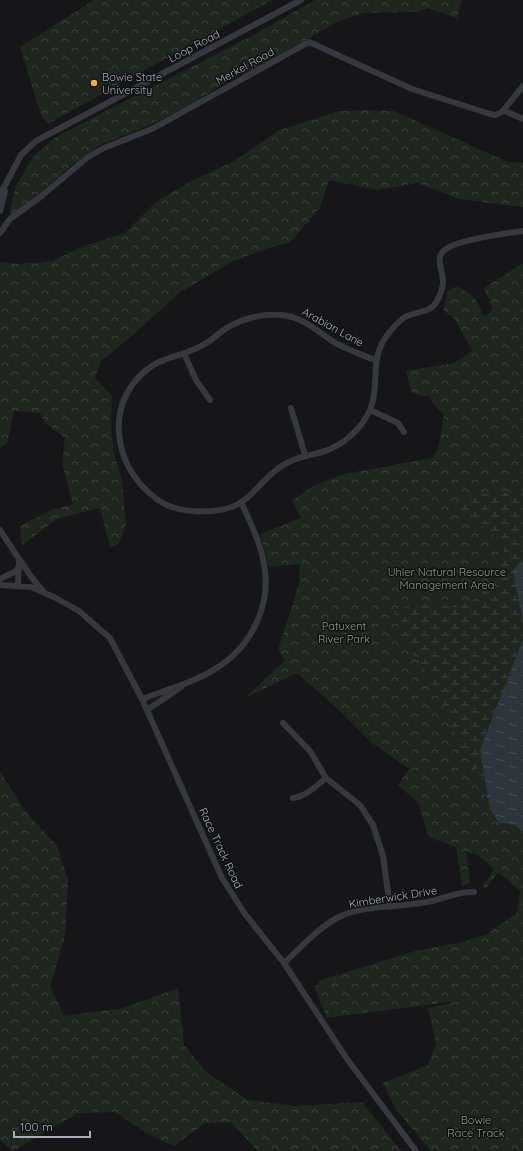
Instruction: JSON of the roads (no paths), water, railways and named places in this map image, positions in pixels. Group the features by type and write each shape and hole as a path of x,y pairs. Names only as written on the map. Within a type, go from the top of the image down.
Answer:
{"street":[{"name":"Loop Road","path":"0,195 3,181 21,155 36,141 301,0"},
{"name":"Merkel Road","path":"0,234 10,219 39,198 88,157 104,148 152,128 309,42 412,89 490,114 498,115 502,112 509,112 523,119"},
{"path":"502,112 523,86"},
{"name":"Loop Road","path":"0,211 3,181"},
{"path":"375,360 386,336 401,320 407,316 427,311 435,306 440,296 443,282 439,259 440,255 447,248 460,243 523,231"},
{"name":"Arabian Lane","path":"275,314 290,316 304,321 338,344 375,360 374,390 370,410 353,434 331,449 291,460 276,470 242,502 233,506 214,510 191,511 172,507 153,496 137,480 128,468 123,455 118,429 127,395 137,379 162,359 202,346 226,329 243,320 275,314"},
{"path":"184,353 196,380 210,400"},
{"path":"291,408 305,455"},
{"path":"370,410 398,424 404,432"},
{"path":"142,699 186,684 213,671 233,657 248,638 261,612 266,594 264,563 242,502"},
{"path":"0,530 32,578 50,595"},
{"path":"0,579 16,571 20,562"},
{"path":"18,585 20,562"},
{"name":"Race Track Road","path":"0,585 31,587 50,595 79,611 110,638 142,699 222,878 245,914 284,963 374,1095 416,1151"},
{"path":"147,710 186,684"},
{"path":"283,723 310,751 326,778 360,806 373,825 383,856 390,907"},
{"path":"292,798 298,798 326,778"},
{"name":"Kimberwick Drive","path":"284,963 312,936 337,918 353,912 438,900 458,892 474,892"}],"water":[{"path":"523,559 523,623 513,570"},
{"path":"523,639 523,832 514,824 499,823 490,809 480,750"}],"place":[{"name":"Bowie State University","path":"94,83"}],"park label":[{"name":"Uhler Natural Resource Management Area","path":"447,578"},
{"name":"Patuxent River Park","path":"344,632"},
{"name":"Bowie Race Track","path":"476,1126"}]}
